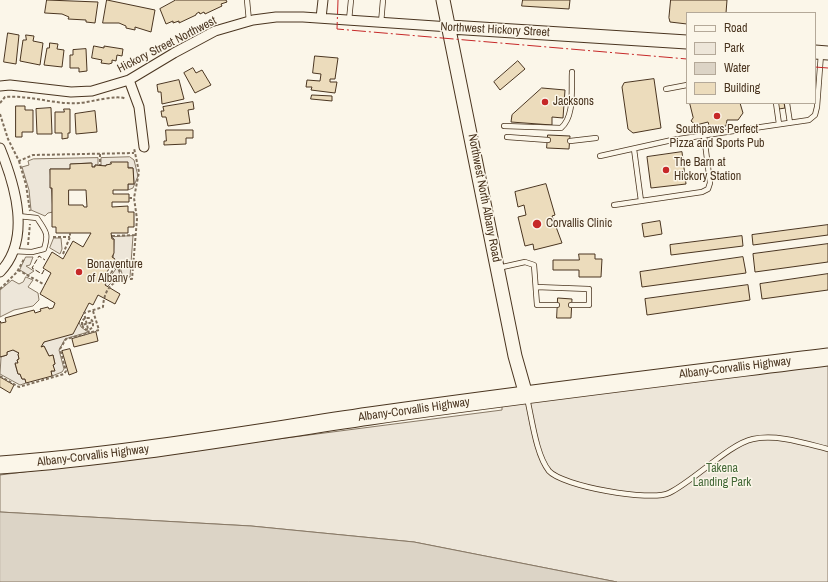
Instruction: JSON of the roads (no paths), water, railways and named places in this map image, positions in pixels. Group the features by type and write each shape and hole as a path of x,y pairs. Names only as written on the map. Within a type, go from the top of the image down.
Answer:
{"highway":[{"name":"Albany-Corvallis Highway","path":"0,465 116,453 236,438 370,416 828,357"}],"main road":[{"name":"Northwest North Albany Road","path":"443,0 450,27 515,356 526,395"},
{"name":"Northwest Hickory Street","path":"450,27 686,42"}],"street":[{"path":"321,18 323,0"},
{"name":"Hickory Street Northwest","path":"0,86 10,85 71,92 92,91 129,80 215,31 249,20 276,17 321,18"},
{"name":"Northwest Hickory Street","path":"321,18 450,27"},
{"path":"129,80 139,107 144,147"},
{"path":"0,148 13,182 18,216 18,225 12,251 6,266 0,272"}],"lane":[{"path":"247,0 249,20"},
{"path":"349,20 351,0"},
{"path":"381,23 383,0"},
{"path":"600,156 704,135 810,120 815,115 817,107 821,52"},
{"path":"504,126 561,128 567,123 570,109 572,72"},
{"path":"666,89 686,85"},
{"path":"776,104 779,124"},
{"path":"787,104 790,123"},
{"path":"614,205 702,192 708,189 710,183 704,135"},
{"path":"507,137 548,140"},
{"path":"570,141 596,138"},
{"path":"634,149 640,201"},
{"path":"12,251 32,252 44,249 47,238 47,233 37,218 18,216"},
{"path":"498,268 525,262 534,264 537,305 558,305"},
{"path":"536,287 589,289 589,305 572,305"},
{"path":"526,395 541,455 549,470 560,479 601,489 652,496 668,494 734,448 751,439 773,438 828,449"}],"water":[{"path":"0,512 251,526 414,542 617,582 0,582"}],"place":[{"name":"Jacksons","path":"545,102"},
{"name":"Southpaws Perfect Pizza and Sports Pub","path":"717,116"},
{"name":"The Barn at Hickory Station","path":"666,170"},
{"name":"Corvallis Clinic","path":"537,224"},
{"name":"Bonaventure of Albany","path":"79,272"}],"park label":[{"name":"Takena Landing Park","path":"722,476"}]}
